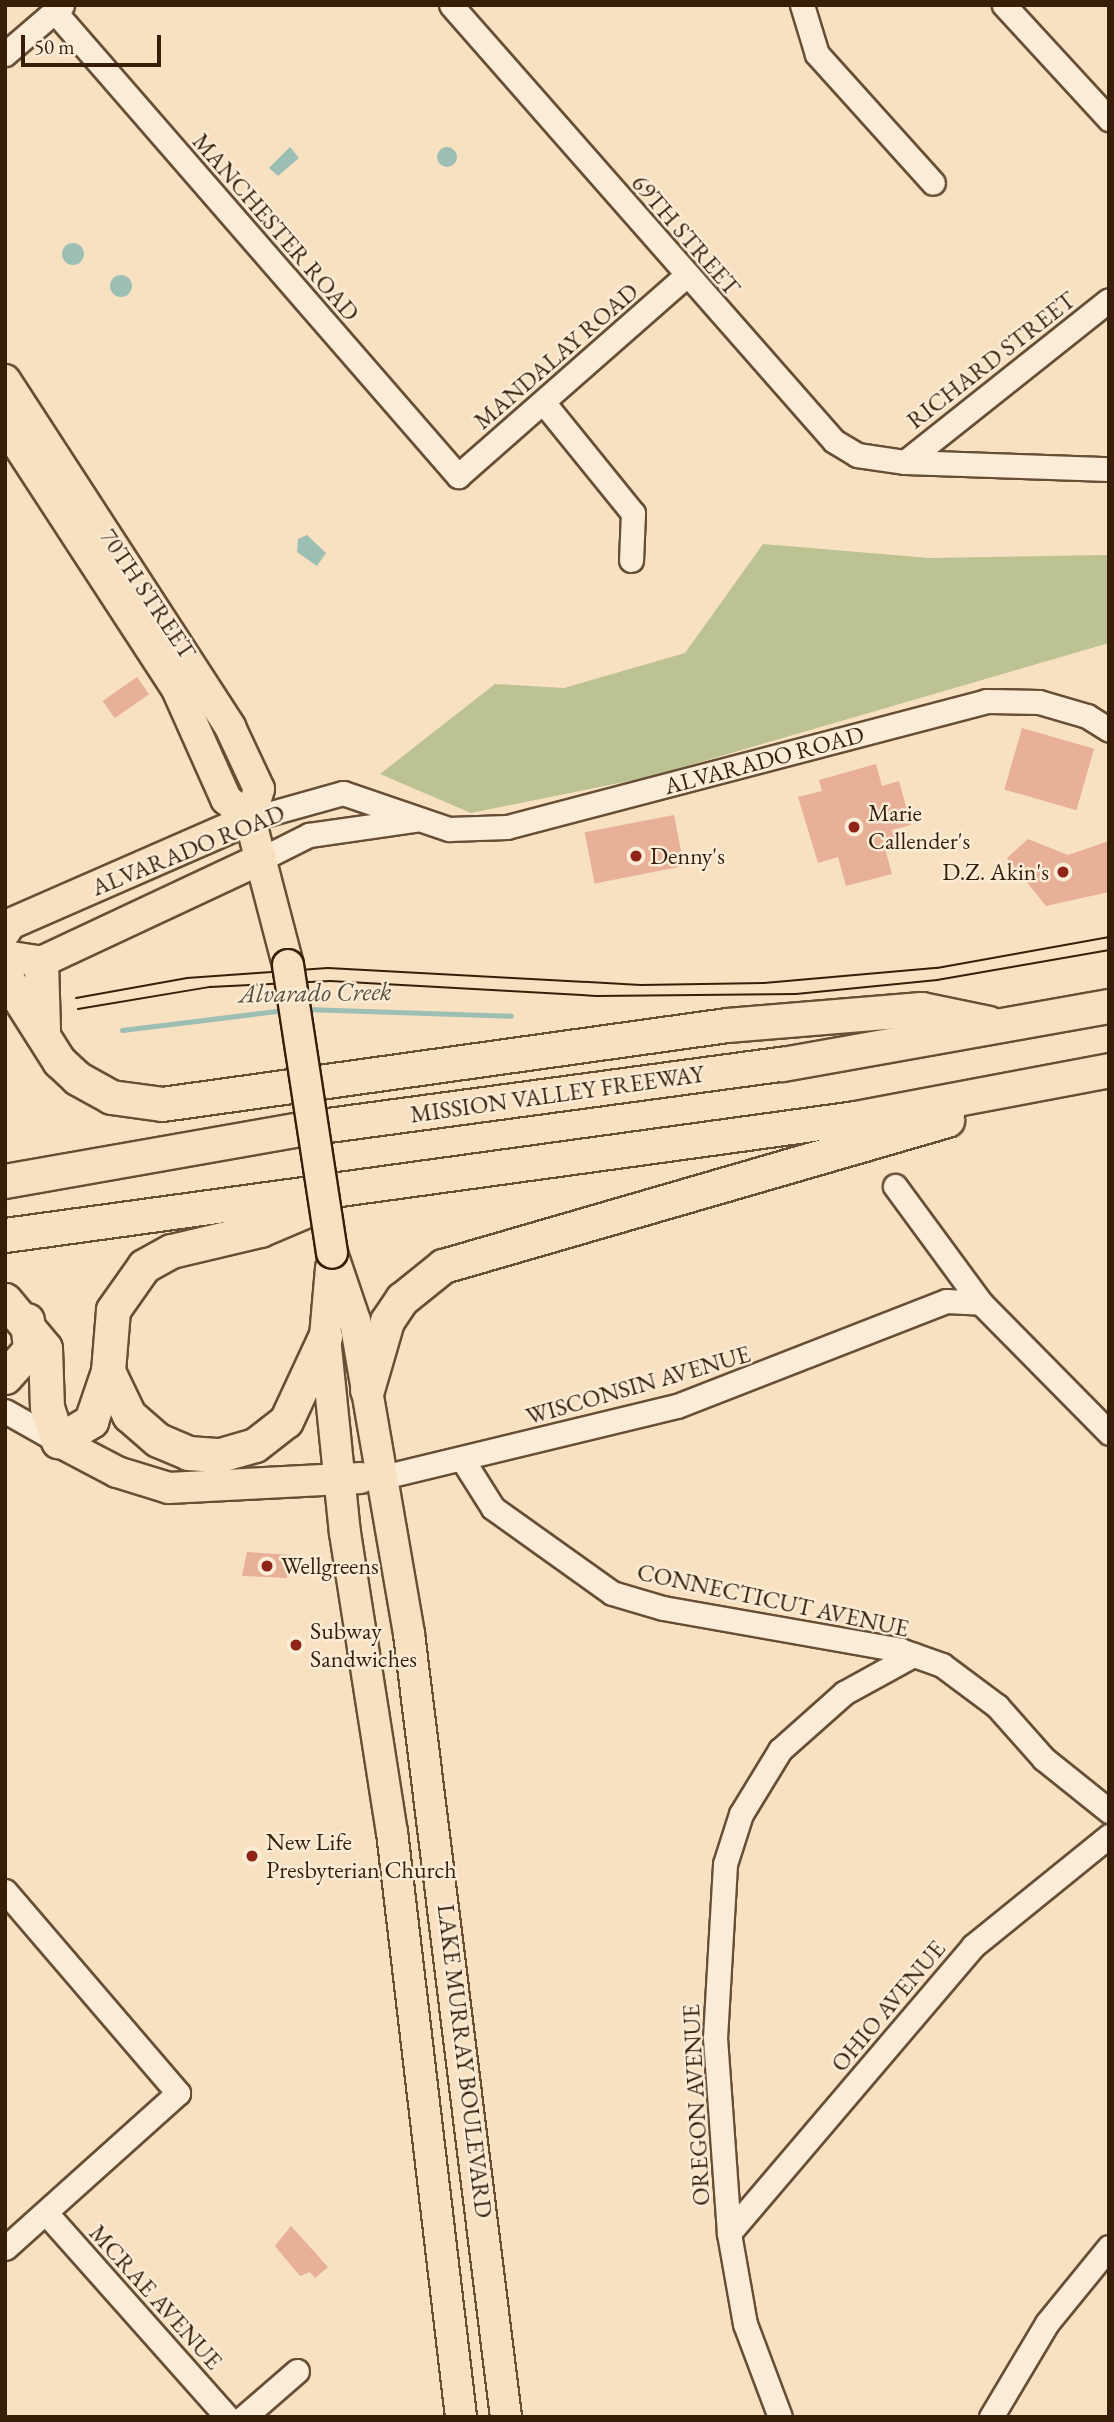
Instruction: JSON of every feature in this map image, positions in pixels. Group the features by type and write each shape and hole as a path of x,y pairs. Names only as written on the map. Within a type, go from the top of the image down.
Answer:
{"highway":[{"path":"41,962 37,997 44,1036"},
{"path":"5,976 59,1061 95,1089 162,1104 740,1024 921,1009 1009,1027"},
{"name":"MISSION VALLEY FREEWAY","path":"5,1181 306,1128 1009,1027 1109,1006"},
{"path":"5,1235 355,1190 856,1118 1109,1071"},
{"path":"367,1390 387,1321 402,1299 443,1266 1109,1071"},
{"path":"16,1310 45,1348 47,1407 58,1441 91,1421 108,1371 113,1310 144,1266 172,1251 260,1230 355,1190"},
{"path":"5,1377 30,1349 16,1310"},
{"path":"108,1371 130,1415 158,1440 188,1453 220,1455 255,1445 286,1421 326,1337"}],"main road":[{"name":"70TH STREET","path":"5,380 217,701 259,789 250,819 270,894"},
{"name":"70TH STREET","path":"5,425 176,687 226,799 250,819"},
{"name":"ALVARADO ROAD","path":"5,932 10,923 250,819"},
{"name":"ALVARADO ROAD","path":"41,962 261,859"},
{"name":"LAKE MURRAY BOULEVARD","path":"270,894 288,965 332,1253 355,1321 383,1477 435,1817 506,2417"},
{"path":"5,956 41,962"},
{"name":"LAKE MURRAY BOULEVARD","path":"332,1253 326,1337 341,1479 393,1832 461,2417"},
{"path":"58,1441 117,1472 169,1488 383,1477"},
{"path":"393,1832 435,1817"},
{"path":"430,2133 473,2126"}],"street":[{"name":"69TH STREET","path":"451,5 834,441 857,454 905,462 1109,469"},
{"path":"802,5 817,54 933,183"},
{"path":"1004,5 1109,119"},
{"path":"5,54 59,9"},
{"name":"MANCHESTER ROAD","path":"59,9 458,476"},
{"name":"MANDALAY ROAD","path":"458,476 687,275"},
{"name":"RICHARD STREET","path":"905,462 1109,300"},
{"path":"543,402 634,513 631,560"},
{"name":"ALVARADO ROAD","path":"250,819 343,793 415,820 449,829 507,827 986,701 1039,702 1087,716 1109,730"},
{"name":"ALVARADO ROAD","path":"261,859 309,835 415,820"},
{"path":"895,1186 981,1303 1109,1433"},
{"name":"WISCONSIN AVENUE","path":"383,1477 464,1462 677,1406 946,1301 981,1303"},
{"path":"5,1411 58,1441"},
{"name":"CONNECTICUT AVENUE","path":"464,1462 494,1508 612,1593 663,1608 913,1655 942,1665 997,1706 1044,1759 1109,1811"},
{"name":"OREGON AVENUE","path":"780,2417 745,2324 729,2233 715,2038 721,1889 732,1838 752,1791 797,1732 844,1693 913,1655"},
{"name":"OHIO AVENUE","path":"729,2233 973,1946 1109,1836"},
{"path":"5,2248 178,2093 7,1897"},
{"name":"MCRAE AVENUE","path":"46,2213 227,2417"},
{"path":"991,2417 1047,2323 1109,2247"},
{"path":"244,2417 297,2371"}],"green space":[{"path":"763,544 929,558 1109,555 1109,643 649,777 471,813 380,774 495,684 564,688 685,653"}],"water":[{"path":"290,147 299,158 278,176 269,168"},
{"path":"447,147 454,150 457,157 454,164 447,167 440,164 437,157 440,150"},
{"path":"73,243 81,246 84,254 81,262 73,265 65,262 62,254 65,246"},
{"path":"121,275 129,278 132,286 129,294 121,297 113,294 110,286 113,278"},
{"path":"307,535 326,553 317,566 297,552 298,539"}],"building":[{"path":"137,677 149,694 115,718 103,701"},
{"path":"1022,728 1094,749 1076,810 1004,790"},
{"name":"Marie Callender's","path":"876,764 882,786 899,781 911,825 892,830 895,838 883,841 892,874 846,886 838,857 818,863 798,797 822,791 819,780"},
{"name":"Denny's","path":"674,815 684,866 595,883 585,832"},
{"name":"D.Z. Akin's","path":"1028,839 1068,855 1109,841 1109,892 1046,906 1007,858"},
{"name":"Wellgreens","path":"247,1552 291,1555 287,1578 242,1576"},
{"path":"291,2226 328,2267 315,2278 310,2272 300,2276 275,2246"}],"waterway":[{"name":"Alvarado Creek","path":"305,1009 511,1016"},
{"name":"Alvarado Creek","path":"122,1030 285,1010"}],"tram line":[{"path":"76,998 187,978 328,968 641,985 764,983 937,968 1109,937"},
{"path":"78,1009 210,987 330,981 597,996 796,994 937,980 1109,950"}],"place":[{"name":"Marie Callender's","path":"854,827"},
{"name":"Denny's","path":"636,856"},
{"name":"D.Z. Akin's","path":"1063,872"},
{"name":"Wellgreens","path":"267,1566"},
{"name":"Subway Sandwiches","path":"296,1645"},
{"name":"New Life Presbyterian Church","path":"252,1856"}]}
